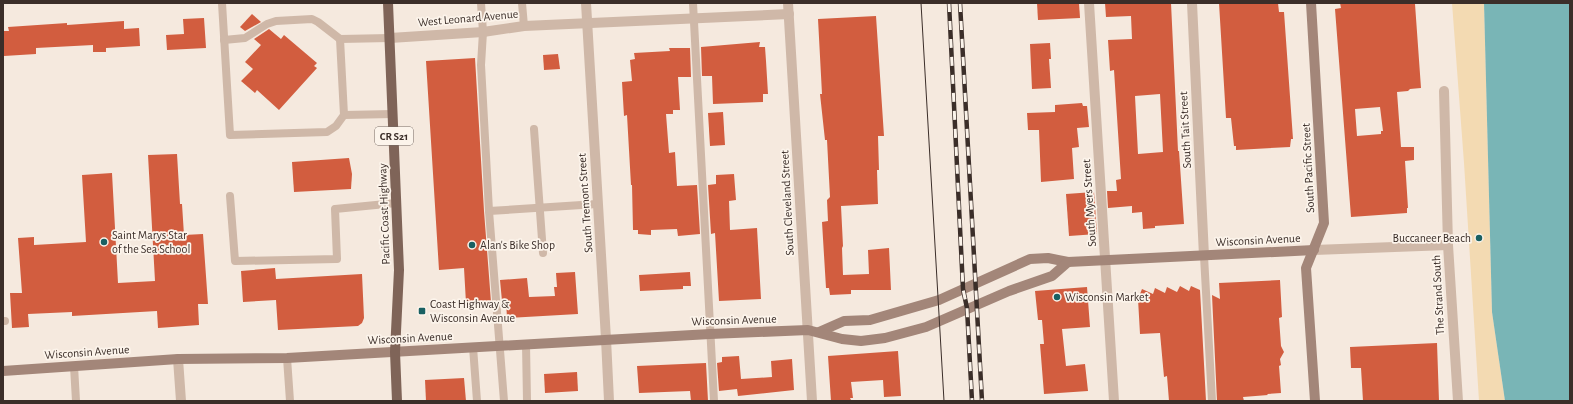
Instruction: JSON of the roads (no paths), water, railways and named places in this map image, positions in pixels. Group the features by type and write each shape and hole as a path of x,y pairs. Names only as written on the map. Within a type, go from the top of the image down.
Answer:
{"main road":[{"name":"Pacific Coast Highway","path":"388,3 399,270 395,352"},
{"name":"South Pacific Street","path":"1311,3 1324,223 1306,268 1315,401"},
{"name":"Wisconsin Avenue","path":"819,332 844,321 870,320 938,300 1030,259 1048,258 1068,262 1314,250"},
{"name":"Wisconsin Avenue","path":"3,370 178,359 287,358 710,334 808,330 842,339 861,341 885,338 926,327 1009,291 1052,276 1068,262"},
{"name":"CR S21","path":"395,352 397,401"}],"street":[{"name":"South Tremont Street","path":"586,3 609,401"},
{"name":"South Cleveland Street","path":"788,3 812,401"},
{"name":"South Myers Street","path":"1089,3 1114,401"},
{"name":"South Tait Street","path":"1192,3 1204,256"},
{"name":"West Leonard Avenue","path":"390,38 483,32 524,26 789,14"},
{"name":"The Strand South","path":"1444,91 1448,245 1458,401"},
{"name":"Wisconsin Avenue","path":"1314,250 1448,245"},
{"path":"178,359 181,401"}],"lane":[{"path":"222,3 230,135 327,132 336,126 344,116 340,39"},
{"path":"481,3 483,32 481,65 489,211 504,401"},
{"path":"522,3 524,26"},
{"path":"692,3 714,401"},
{"path":"224,40 245,38 267,24 276,21 312,19 340,39 390,38"},
{"path":"344,116 393,114"},
{"path":"534,129 543,253"},
{"path":"230,196 235,261 337,259 335,209 396,203"},
{"path":"489,211 597,204"},
{"path":"1204,256 1212,401"},
{"path":"526,344 527,401"},
{"path":"473,347 477,401"},
{"path":"287,358 290,401"},
{"path":"74,366 76,401"}],"water":[{"path":"1484,3 1570,3 1570,401 1505,401 1492,312"}],"tram line":[{"path":"921,3 944,401"}],"railway":[{"path":"949,3 963,289 967,308 972,401"},
{"path":"960,3 982,401"}],"place":[{"name":"Buccaneer Beach","path":"1479,238"},
{"name":"Saint Marys Star of the Sea School","path":"104,242"},
{"name":"Alan's Bike Shop","path":"472,245"},
{"name":"Wisconsin Market","path":"1057,297"},
{"name":"Coast Highway & Wisconsin Avenue","path":"422,311"}]}
